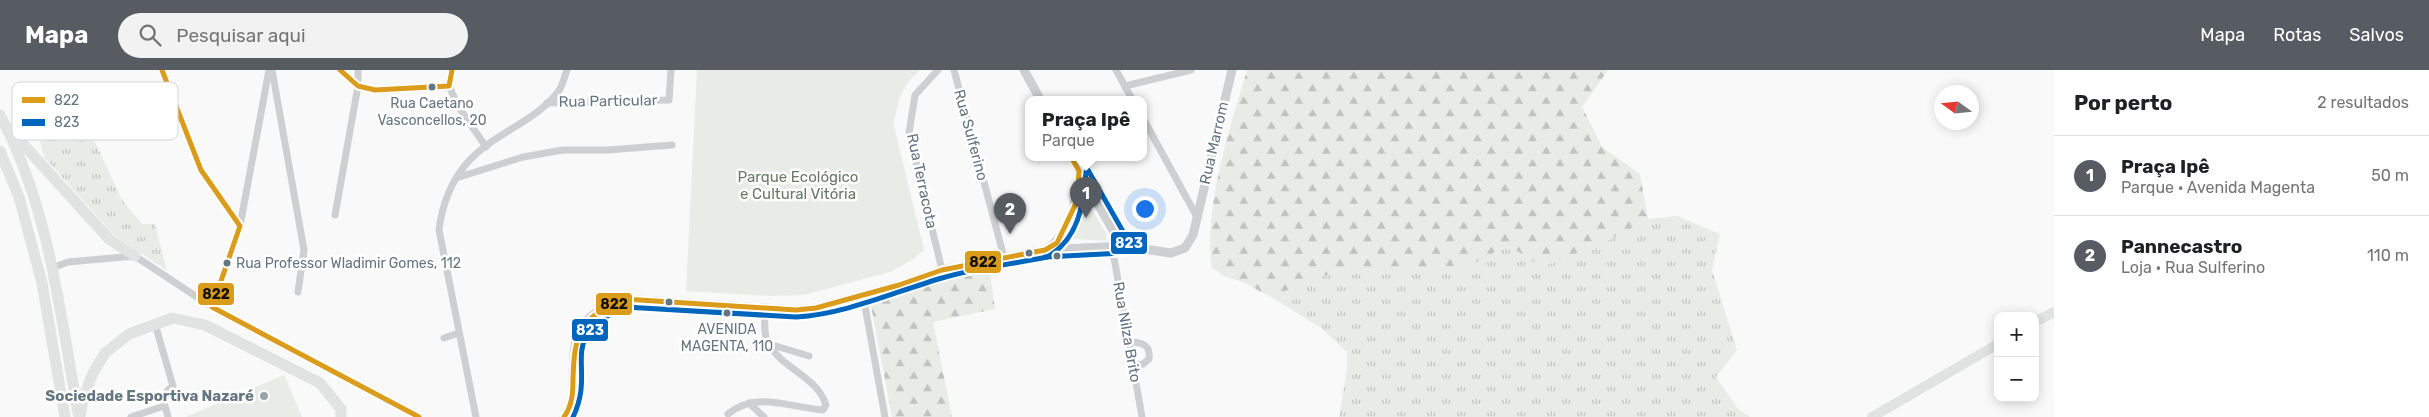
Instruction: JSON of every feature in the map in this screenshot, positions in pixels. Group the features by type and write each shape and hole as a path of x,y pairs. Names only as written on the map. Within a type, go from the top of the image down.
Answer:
{"highway":[{"path":"2,119 12,131"},
{"path":"2,119 22,162 37,205 52,268 80,417"},
{"path":"20,140 52,178 109,238 135,256"},
{"path":"0,151 19,197 42,283 65,417"},
{"path":"80,417 83,399 93,373 105,353 129,334 173,318 205,325 231,336 320,383 341,409 341,417"}],"main road":[{"path":"2039,320 2054,312"},
{"path":"1872,417 1994,346"}],"street":[{"path":"162,70 167,82"},
{"path":"212,308 240,226 271,70"},
{"path":"271,70 304,250 298,292"},
{"path":"340,70 358,86 374,90 449,86"},
{"path":"335,215 358,86 358,70"},
{"path":"452,70 449,86 458,106 486,147"},
{"path":"476,417 439,230 442,209 456,178 468,162 547,103 560,90 567,70"},
{"name":"Rua Particular","path":"547,103 669,100 671,70"},
{"name":"Rua Terracota","path":"938,70 915,95 909,132 942,270"},
{"name":"Rua Sulferino","path":"954,70 1004,257"},
{"path":"1024,70 1038,96"},
{"path":"1116,70 1130,96"},
{"path":"1125,86 1191,70"},
{"name":"Rua Marrom","path":"1122,246 1171,252 1185,248 1193,235 1232,70"},
{"path":"178,111 201,170 240,226"},
{"path":"1147,125 1197,217"},
{"path":"456,178 523,157 563,150 608,150 672,145"},
{"path":"564,417 572,393 577,334 587,319 604,307 624,299 765,309 796,310 816,308 942,270 1004,257 1044,250 1122,246 1073,161"},
{"path":"1044,250 1057,243 1069,222 1077,195 1079,171"},
{"path":"1077,195 1082,192 1092,194"},
{"name":"Rua Nilza Brito","path":"1112,246 1142,417"},
{"path":"52,268 68,262 135,256 212,308 419,417"},
{"path":"863,295 885,417"},
{"path":"728,414 737,406 748,403 784,403 823,410 826,405 822,394 811,382 768,344 765,331 765,309"},
{"path":"155,324 173,386 164,395 164,406 168,417"},
{"path":"444,338 460,333"},
{"path":"1130,342 1138,342 1147,346 1150,351 1149,359 1143,364 1133,366"},
{"path":"768,344 809,356"},
{"path":"748,403 764,417"},
{"path":"131,417 164,406"}],"green space":[{"name":"Parque Ecológico e Cultural Vitória","path":"697,70 921,70 904,88 894,126 924,250 912,260 890,272 804,295 769,296 686,291"},
{"path":"1247,70 1608,70 1582,107 1602,147 1640,174 1648,219 1605,242 1542,267 1508,245 1469,266 1342,268 1295,289 1265,294 1245,283 1224,276 1212,268 1210,245 1211,220 1220,168"},
{"path":"40,140 94,140 122,200 142,224 155,224 167,271 114,235 44,157"},
{"path":"1083,203 1088,203 1106,233 1106,241 1065,238"},
{"path":"1677,216 1720,234 1712,270 1737,350 1716,377 1738,409 1750,417 1339,417 1347,369 1347,352 1320,327 1266,294 1295,289 1342,268 1469,266 1508,245 1542,267 1605,242 1648,219"},
{"path":"989,266 995,309 933,322 952,417 892,417 869,295 943,274"},
{"name":"Sociedade Esportiva Nazaré","path":"284,375 302,417 186,417"}],"transit line":[{"name":"822","path":"162,70 167,82"},
{"name":"822","path":"340,70 358,86 375,90 449,86 452,70"},
{"name":"822","path":"178,111 201,170 240,226 212,307 419,417"},
{"name":"822","path":"564,417 572,399 575,350 582,329 598,313 609,306 624,299 796,310 816,308 899,285 942,270 1045,250 1057,243 1077,201 1079,171 1073,161"},
{"name":"823","path":"1045,257 1123,253 1129,249 1129,242 1084,163"},
{"name":"823","path":"573,417 582,383 581,355 583,342 590,331 603,319 625,307 796,317 815,315 870,302 955,275 1047,257 1066,241 1072,231 1081,208 1086,172"}],"place":[{"name":"Rua Caetano Vasconcellos, 20","path":"432,87"},
{"name":"Praça Ipê","path":"1086,218"},
{"name":"Pannecastro","path":"1010,234"},
{"name":"Rua Professor Wladimir Gomes, 112","path":"227,263"},
{"name":"AVENIDA MAGENTA, 110","path":"727,313"},
{"name":"Sociedade Esportiva Nazaré","path":"264,396"}]}
